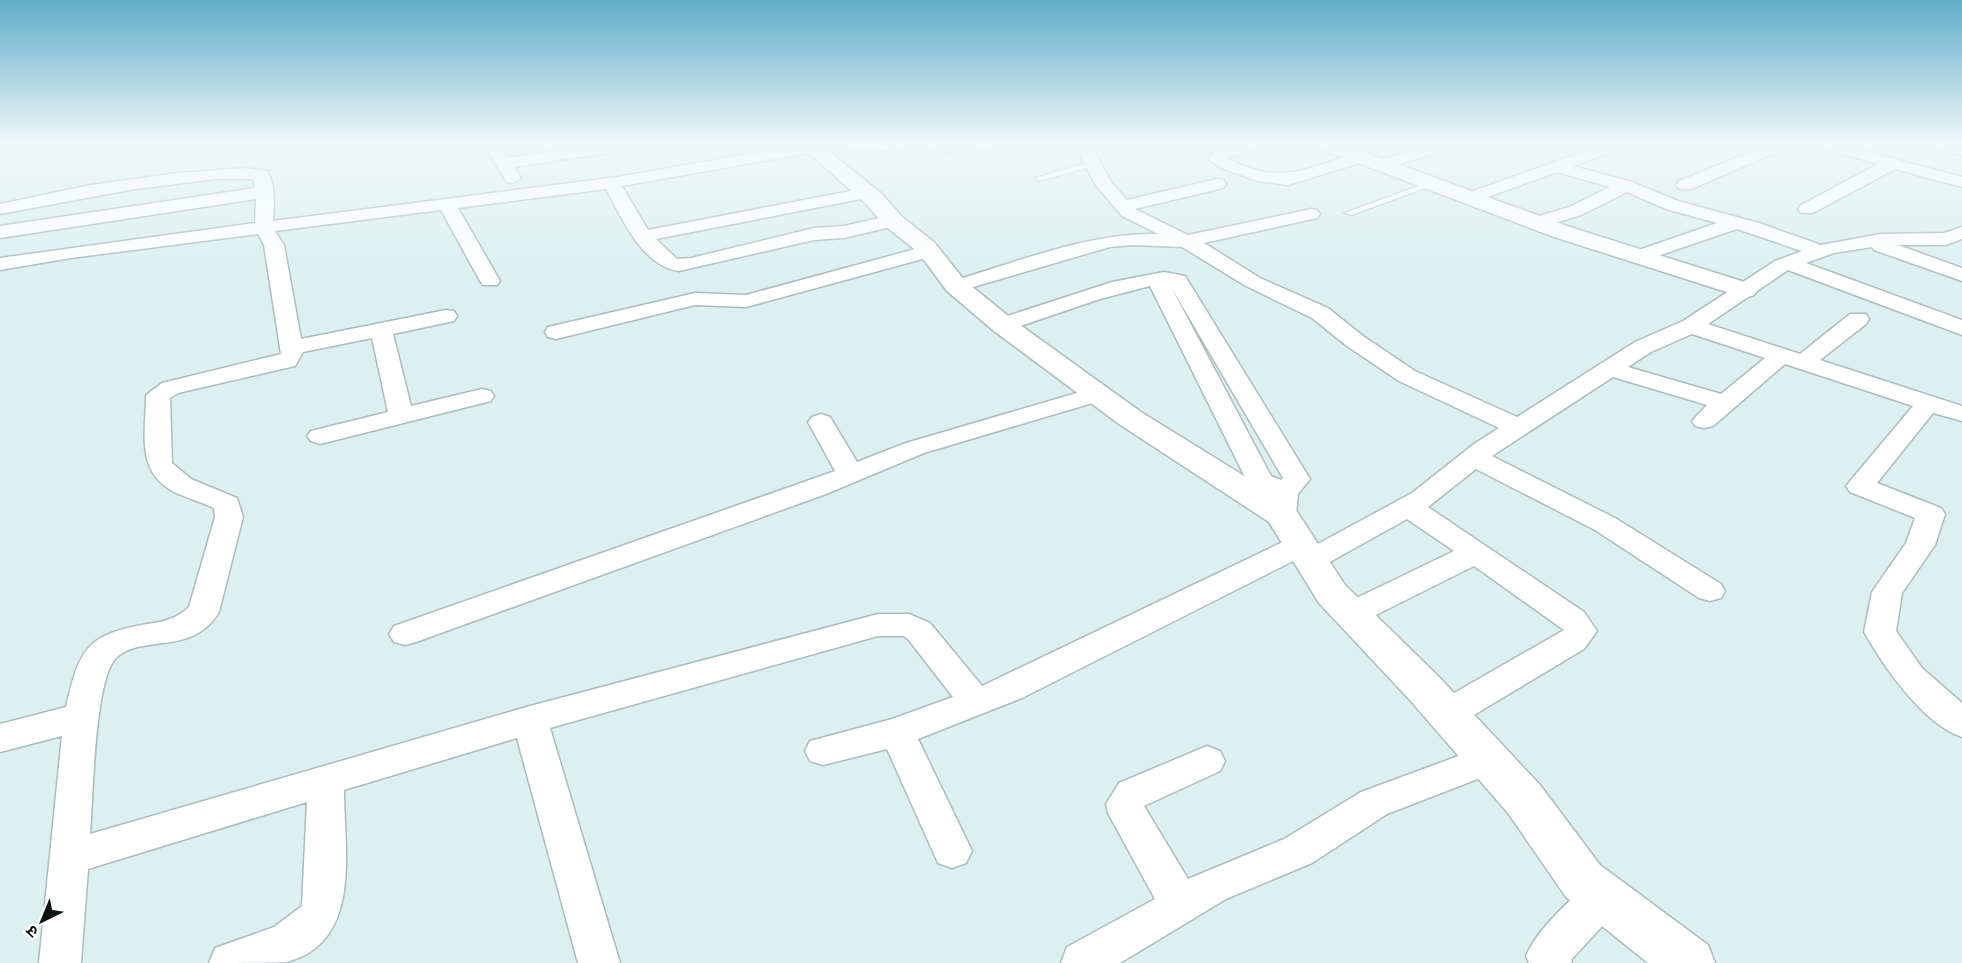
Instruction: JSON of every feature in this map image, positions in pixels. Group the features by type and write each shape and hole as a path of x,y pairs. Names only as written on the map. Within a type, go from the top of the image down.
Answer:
{"street":[{"path":"0,209 59,195 112,188"},
{"path":"60,963 81,717 96,660 102,652 121,642 181,630 196,621 203,612 229,517 227,504 185,488 165,474 159,464 158,395 178,386 281,363 291,358 292,348 274,245 264,228 264,188"},
{"path":"519,188 521,192"},
{"path":"0,264 71,252 558,188"},
{"path":"615,188 644,236 668,261 685,265 814,234 844,232 893,221"},
{"path":"860,188 893,221 930,251 956,286 1097,394 1283,504"},
{"path":"1107,188 1128,212 1208,252 1253,282 1320,313 1355,341 1407,376 1519,428"},
{"path":"1123,206 1200,188"},
{"path":"1443,188 1536,223 1745,290"},
{"path":"1471,198 1497,188"},
{"path":"1536,223 1575,211 1622,188"},
{"path":"1631,188 1672,205 1820,251"},
{"path":"1807,208 1845,188"},
{"path":"0,232 265,192"},
{"path":"644,236 866,193"},
{"path":"447,204 490,281"},
{"path":"956,286 1108,242 1132,239 1186,241 1311,214"},
{"path":"1637,257 1735,223"},
{"path":"823,751 897,732 976,702 1422,499 1474,457 1643,347 1691,326 1788,263 1820,251 1868,242 1946,239 1961,234"},
{"path":"1868,242 1962,274"},
{"path":"556,332 694,299 746,301 930,251"},
{"path":"1788,263 1962,328"},
{"path":"1004,324 1136,282 1168,280"},
{"path":"1168,280 1230,366 1297,479 1283,504"},
{"path":"1168,280 1202,369 1260,480 1283,504 1304,554 1332,594 1447,714 1524,800 1583,881 1689,963"},
{"path":"292,348 446,316"},
{"path":"1803,363 1858,319"},
{"path":"1691,326 1961,413"},
{"path":"381,330 401,416"},
{"path":"1704,421 1780,356"},
{"path":"1202,369 1230,366"},
{"path":"1611,369 1725,403"},
{"path":"405,634 850,474 915,448 1097,394"},
{"path":"320,436 482,396"},
{"path":"1928,402 1860,486 1931,514 1920,545 1887,592 1880,632 1910,677 1962,723"},
{"path":"820,422 850,474"},
{"path":"1474,457 1605,524 1710,591"},
{"path":"1408,506 1574,620 1581,632 1573,641 1447,714"},
{"path":"1351,614 1475,552"},
{"path":"70,858 530,720 878,625 896,623 909,625 919,631 976,702"},
{"path":"0,738 81,717"},
{"path":"530,720 599,963"},
{"path":"897,732 952,851"},
{"path":"1181,906 1127,813 1125,804 1132,794 1206,760"},
{"path":"1082,962 1212,886 1298,850 1374,802 1488,760"},
{"path":"230,963 292,939 307,930 319,917 324,901 326,782"},
{"path":"1545,961 1604,896"}],"lane":[{"path":"1348,213 1421,188"}]}
